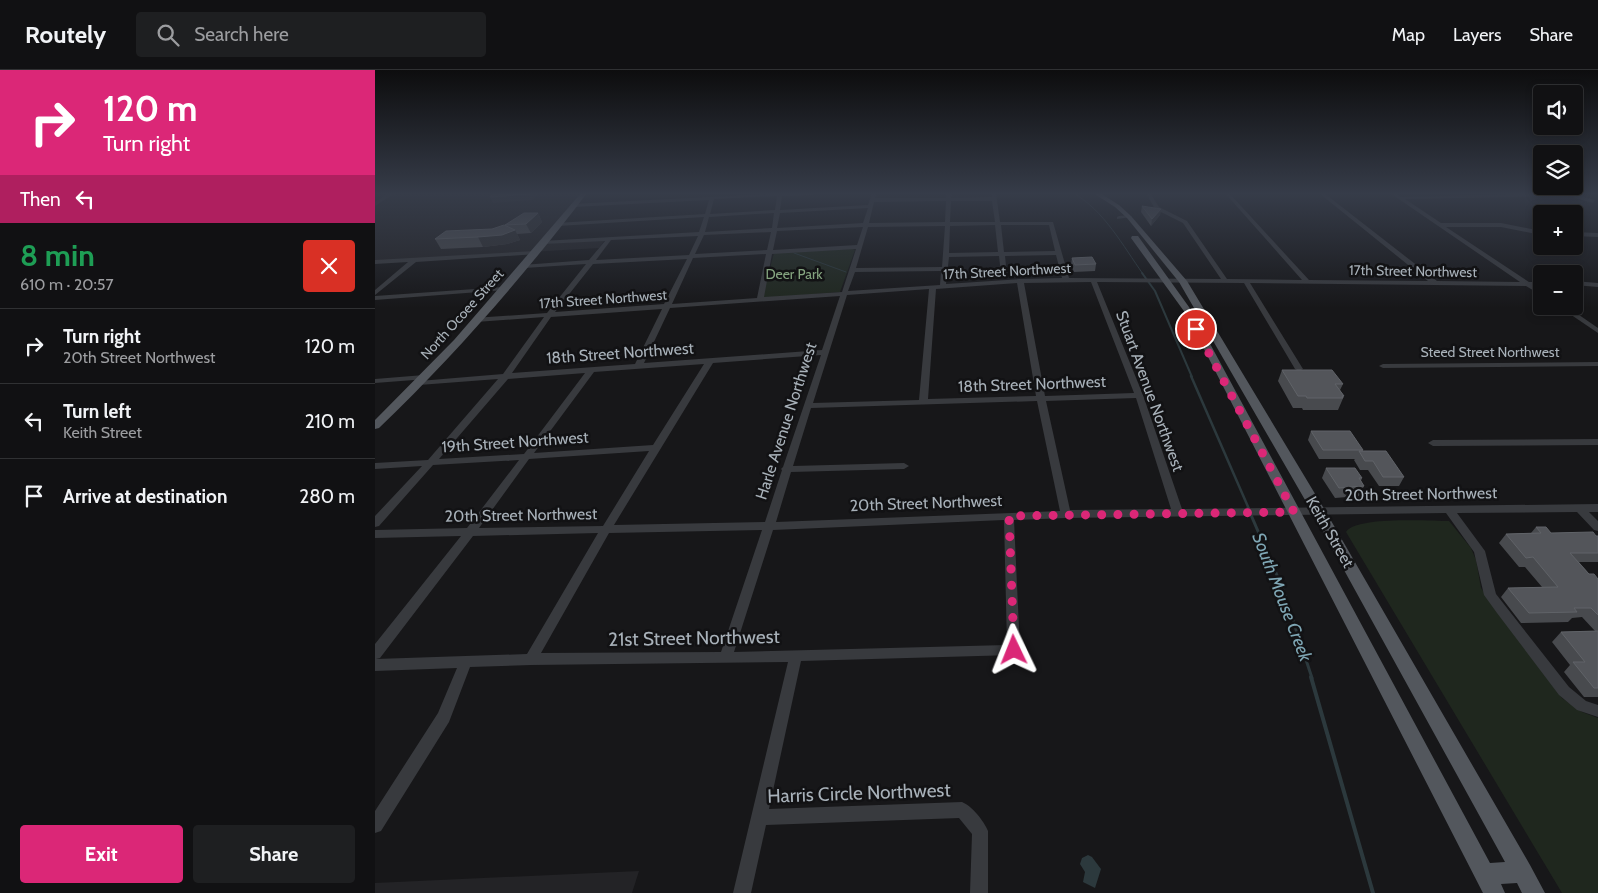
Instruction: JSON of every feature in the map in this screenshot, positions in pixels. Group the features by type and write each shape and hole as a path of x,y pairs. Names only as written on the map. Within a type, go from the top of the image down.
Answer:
{"main road":[{"name":"North Ocoee Street","path":"375,426 422,380 552,231"},
{"name":"Keith Street","path":"1141,231 1183,281 1199,306 1319,512 1534,893"},
{"name":"Keith Street","path":"1131,234 1162,281 1190,316 1494,893"},
{"path":"1190,316 1199,306"},
{"path":"1257,442 1256,427 1266,421"},
{"path":"1484,874 1523,872"}],"street":[{"path":"544,242 740,231"},
{"path":"760,300 774,231"},
{"name":"Harle Avenue Northwest","path":"726,658 864,231"},
{"path":"943,286 947,231"},
{"path":"998,231 1003,254 1004,275 1002,276"},
{"path":"1053,231 1066,280"},
{"path":"1191,231 1225,281"},
{"path":"1262,231 1307,282"},
{"path":"1370,231 1435,283"},
{"path":"1450,231 1533,287"},
{"path":"639,367 702,233"},
{"path":"1583,234 1598,235"},
{"path":"375,523 505,377 549,315 610,238"},
{"path":"523,266 858,248"},
{"path":"375,262 535,253"},
{"path":"946,255 1059,253"},
{"path":"375,294 414,260"},
{"path":"851,270 945,269"},
{"name":"Stuart Avenue Northwest","path":"1093,280 1139,395 1178,513"},
{"name":"17th Street Northwest","path":"475,320 1020,281 1122,280 1533,284"},
{"path":"1020,281 1041,398 1066,514"},
{"path":"1246,282 1299,369"},
{"path":"1583,284 1598,286"},
{"path":"923,402 933,287"},
{"path":"375,298 503,289"},
{"path":"1574,315 1598,331"},
{"name":"18th Street Northwest","path":"375,381 505,377 824,352"},
{"path":"531,659 606,530 710,361"},
{"name":"Steed Street Northwest","path":"1383,366 1598,364"},
{"path":"1217,367 1235,367"},
{"path":"375,654 470,532 591,370"},
{"name":"18th Street Northwest","path":"807,406 1139,395"},
{"path":"1433,443 1598,442"},
{"name":"19th Street Northwest","path":"375,466 657,448"},
{"path":"786,470 904,466"},
{"path":"1579,508 1598,527"},
{"name":"20th Street Northwest","path":"375,534 768,526 1066,514 1598,508"},
{"path":"1449,510 1473,540 1479,551 1490,595 1501,610 1564,691 1582,706 1598,711"},
{"name":"21st Street Northwest","path":"375,665 531,659 726,658 1014,650 1009,516"},
{"path":"742,893 796,656"},
{"path":"375,825 444,717 465,663"},
{"name":"Harris Circle Northwest","path":"759,816 962,810 980,831 979,893"}],"shaded area":[{"path":"375,231 548,231 537,244 605,240 599,248 375,261"},
{"path":"1088,855 1092,857 1101,869 1095,888 1083,882 1085,872 1080,864 1082,858"},
{"path":"639,871 632,893 375,893 375,883"}],"green space":[{"name":"Deer Park","path":"855,250 840,292 764,298 763,295 774,253"},
{"path":"1378,521 1449,521 1471,548 1476,560 1481,588 1562,698 1582,712 1598,718 1598,893 1562,893 1346,532 1352,527"}],"building":[{"path":"445,231 511,231 502,235 435,239"},
{"path":"1092,257 1096,264 1075,265 1072,258"},
{"path":"1282,370 1332,370 1343,384 1335,384 1344,396 1342,396 1343,398 1307,398 1306,396 1298,396"},
{"path":"1311,431 1350,431 1363,450 1323,450"},
{"path":"1359,451 1386,451 1404,477 1383,477 1373,461 1365,461"},
{"path":"1326,468 1355,468 1362,478 1359,478 1364,486 1339,488"},
{"path":"1536,527 1546,527 1551,533 1593,532 1598,536 1598,553 1570,553 1589,574 1594,574 1598,579 1598,615 1591,608 1574,608 1577,612 1529,613 1508,588 1558,587 1533,557 1526,558 1506,534 1541,533"},
{"path":"1598,631 1598,688 1594,688 1573,662 1585,662 1561,632"}],"waterway":[{"name":"South Mouse Creek","path":"1113,231 1143,274"},
{"path":"794,253 846,272"},
{"name":"South Mouse Creek","path":"1142,273 1155,291 1192,377"},
{"name":"South Mouse Creek","path":"1191,376 1249,509"},
{"name":"South Mouse Creek","path":"1248,508 1282,587 1312,678"},
{"name":"South Mouse Creek","path":"1311,677 1373,893"}],"route":[{"path":"1014,650 1009,516 1294,512 1196,329"}]}
